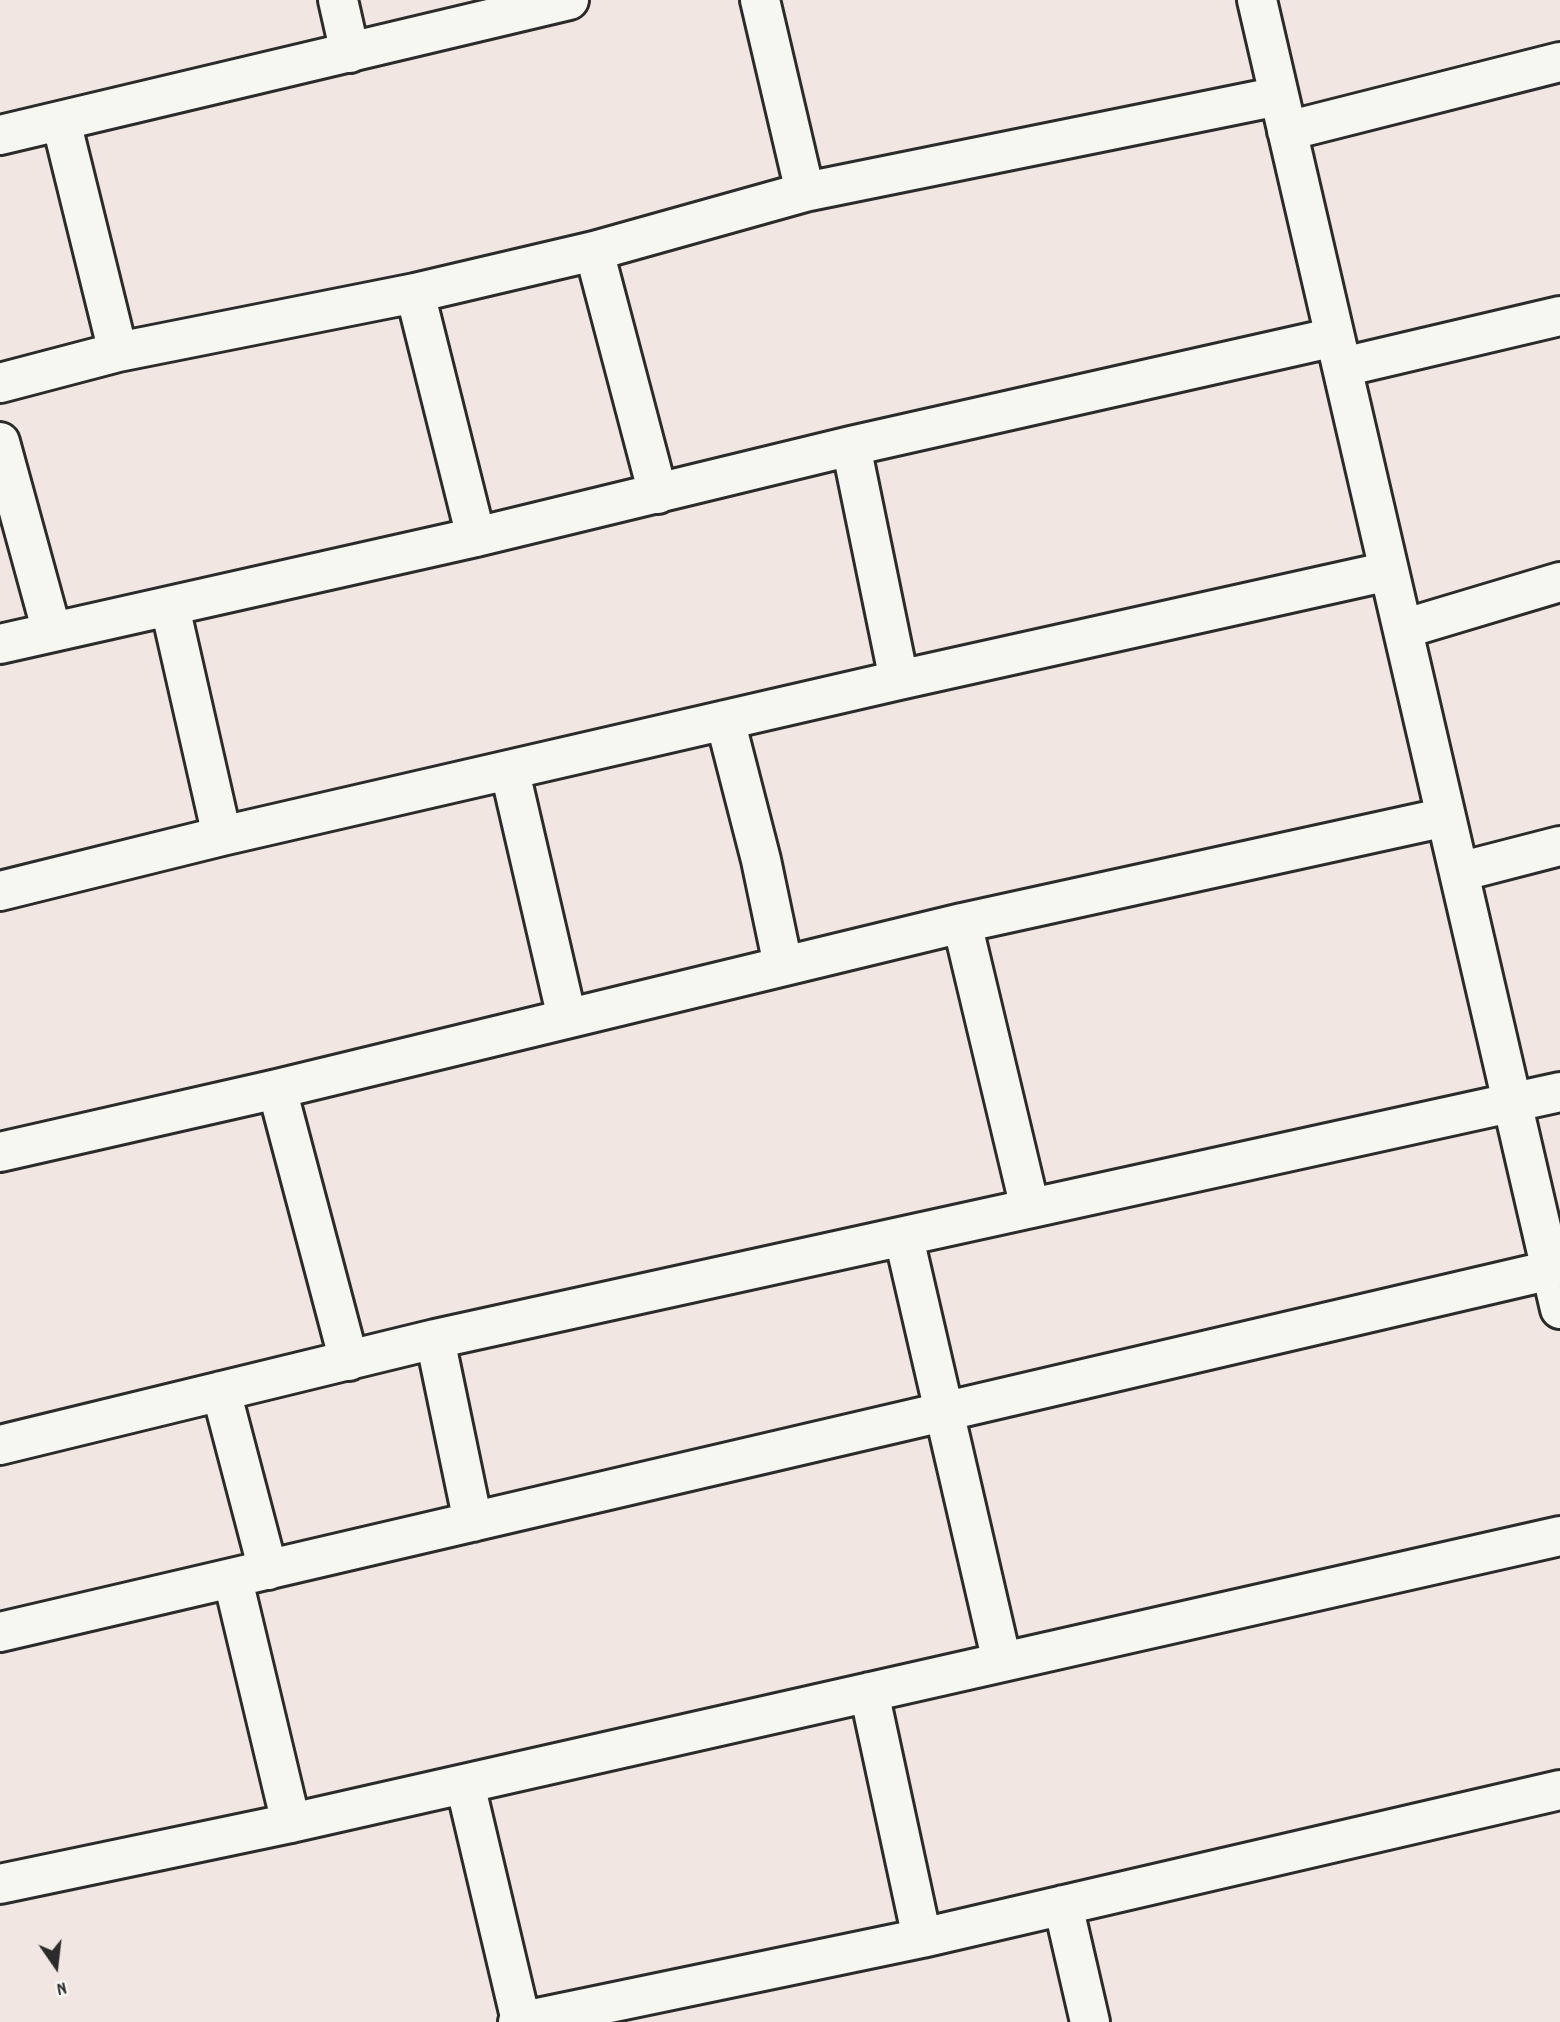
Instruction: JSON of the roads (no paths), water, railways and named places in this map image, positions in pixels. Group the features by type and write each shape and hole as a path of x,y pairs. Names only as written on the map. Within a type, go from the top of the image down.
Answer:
{"street":[{"path":"338,0 349,53"},
{"path":"760,0 805,192"},
{"path":"1257,0 1560,1309"},
{"path":"0,135 349,53 545,3"},
{"path":"0,383 118,352 415,293 594,251 805,192 1283,114 1560,62"},
{"path":"61,121 118,352"},
{"path":"594,251 658,494"},
{"path":"415,293 476,537"},
{"path":"0,644 476,537 851,446 1339,352 1560,316"},
{"path":"0,442 52,632"},
{"path":"851,446 899,680"},
{"path":"0,891 222,836 1389,570"},
{"path":"1403,629 1560,582"},
{"path":"170,607 222,836"},
{"path":"725,720 761,860 783,965"},
{"path":"510,772 567,1018"},
{"path":"0,1152 277,1089 962,923 1446,817"},
{"path":"1459,872 1560,846"},
{"path":"962,923 1030,1208"},
{"path":"277,1089 349,1361"},
{"path":"0,1445 435,1339 1560,1092"},
{"path":"904,1238 1002,1662"},
{"path":"0,1632 1551,1270"},
{"path":"435,1339 473,1522"},
{"path":"221,1391 290,1823"},
{"path":"0,1884 465,1784 1560,1536"},
{"path":"869,1692 922,1938"},
{"path":"465,1784 520,2022 922,1938 1560,1790"},
{"path":"1063,1905 1090,2022"}]}
